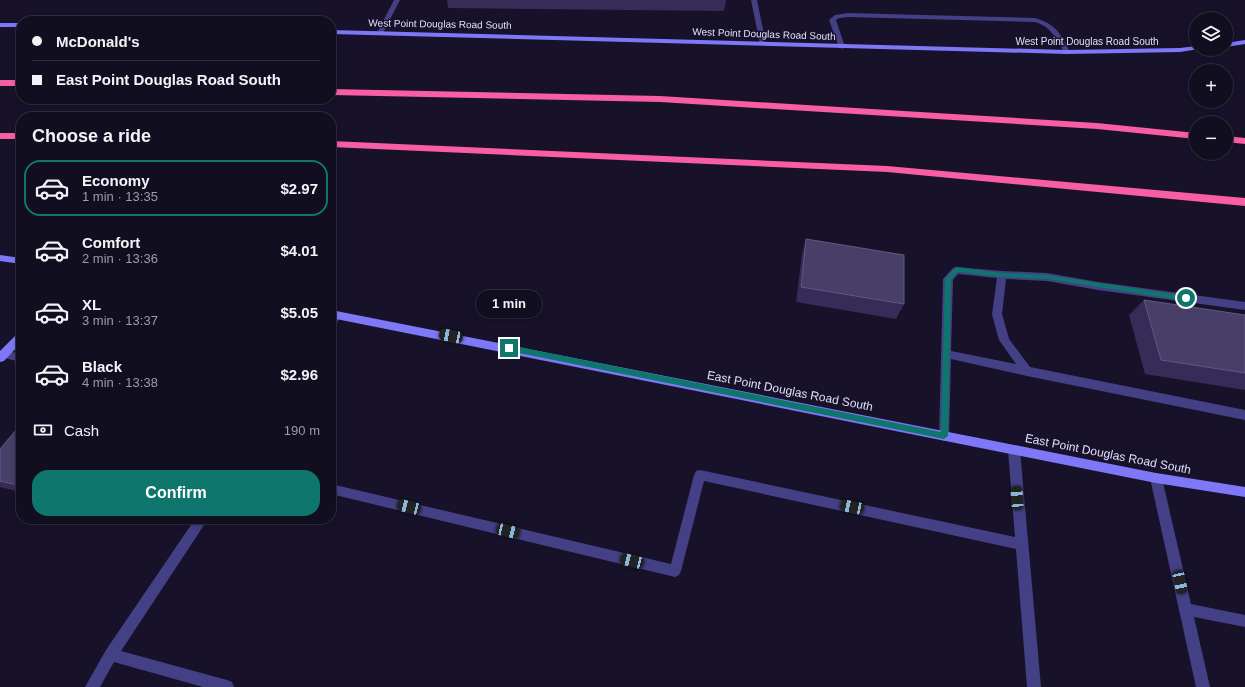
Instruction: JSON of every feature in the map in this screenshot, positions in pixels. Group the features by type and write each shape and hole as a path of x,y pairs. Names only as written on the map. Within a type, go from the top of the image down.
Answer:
{"highway":[{"path":"0,83 16,83"},
{"path":"336,92 660,99 1097,126 1189,135"},
{"path":"0,136 16,136"},
{"path":"1233,139 1245,140"},
{"path":"336,144 583,154 887,169 1245,202"}],"street":[{"path":"0,25 16,25"},
{"name":"West Point Douglas Road South","path":"336,32 1067,52 1189,49"},
{"path":"1233,43 1245,42"},
{"path":"0,258 16,260"},
{"name":"East Point Douglas Road South","path":"336,314 1156,478 1245,492"},
{"path":"2,356 16,342"}],"lane":[{"path":"380,33 397,0"},
{"path":"754,0 763,44"},
{"path":"842,47 832,20 838,16 848,15 1035,20 1054,28 1067,52"},
{"path":"944,436 948,354 948,279 956,270 1002,275 1047,277 1098,286 1245,306"},
{"path":"1002,275 997,314 1004,340 1027,372"},
{"path":"948,354 1027,372 1245,414"},
{"path":"2,356 16,357"},
{"path":"1014,450 1034,687"},
{"path":"336,490 675,571 700,475 1021,544"},
{"path":"1156,478 1203,687"},
{"path":"92,687 199,524"},
{"path":"1185,609 1245,621"},
{"path":"111,656 227,687"}],"building":[{"path":"806,239 904,255 904,304 801,287"},
{"path":"1144,300 1245,315 1245,373 1161,360"},
{"path":"16,430 16,485 0,481 0,449"}],"route":[{"path":"509,348 944,436 948,354 948,279 956,270 1002,275 1047,277 1098,286 1186,298"}]}
